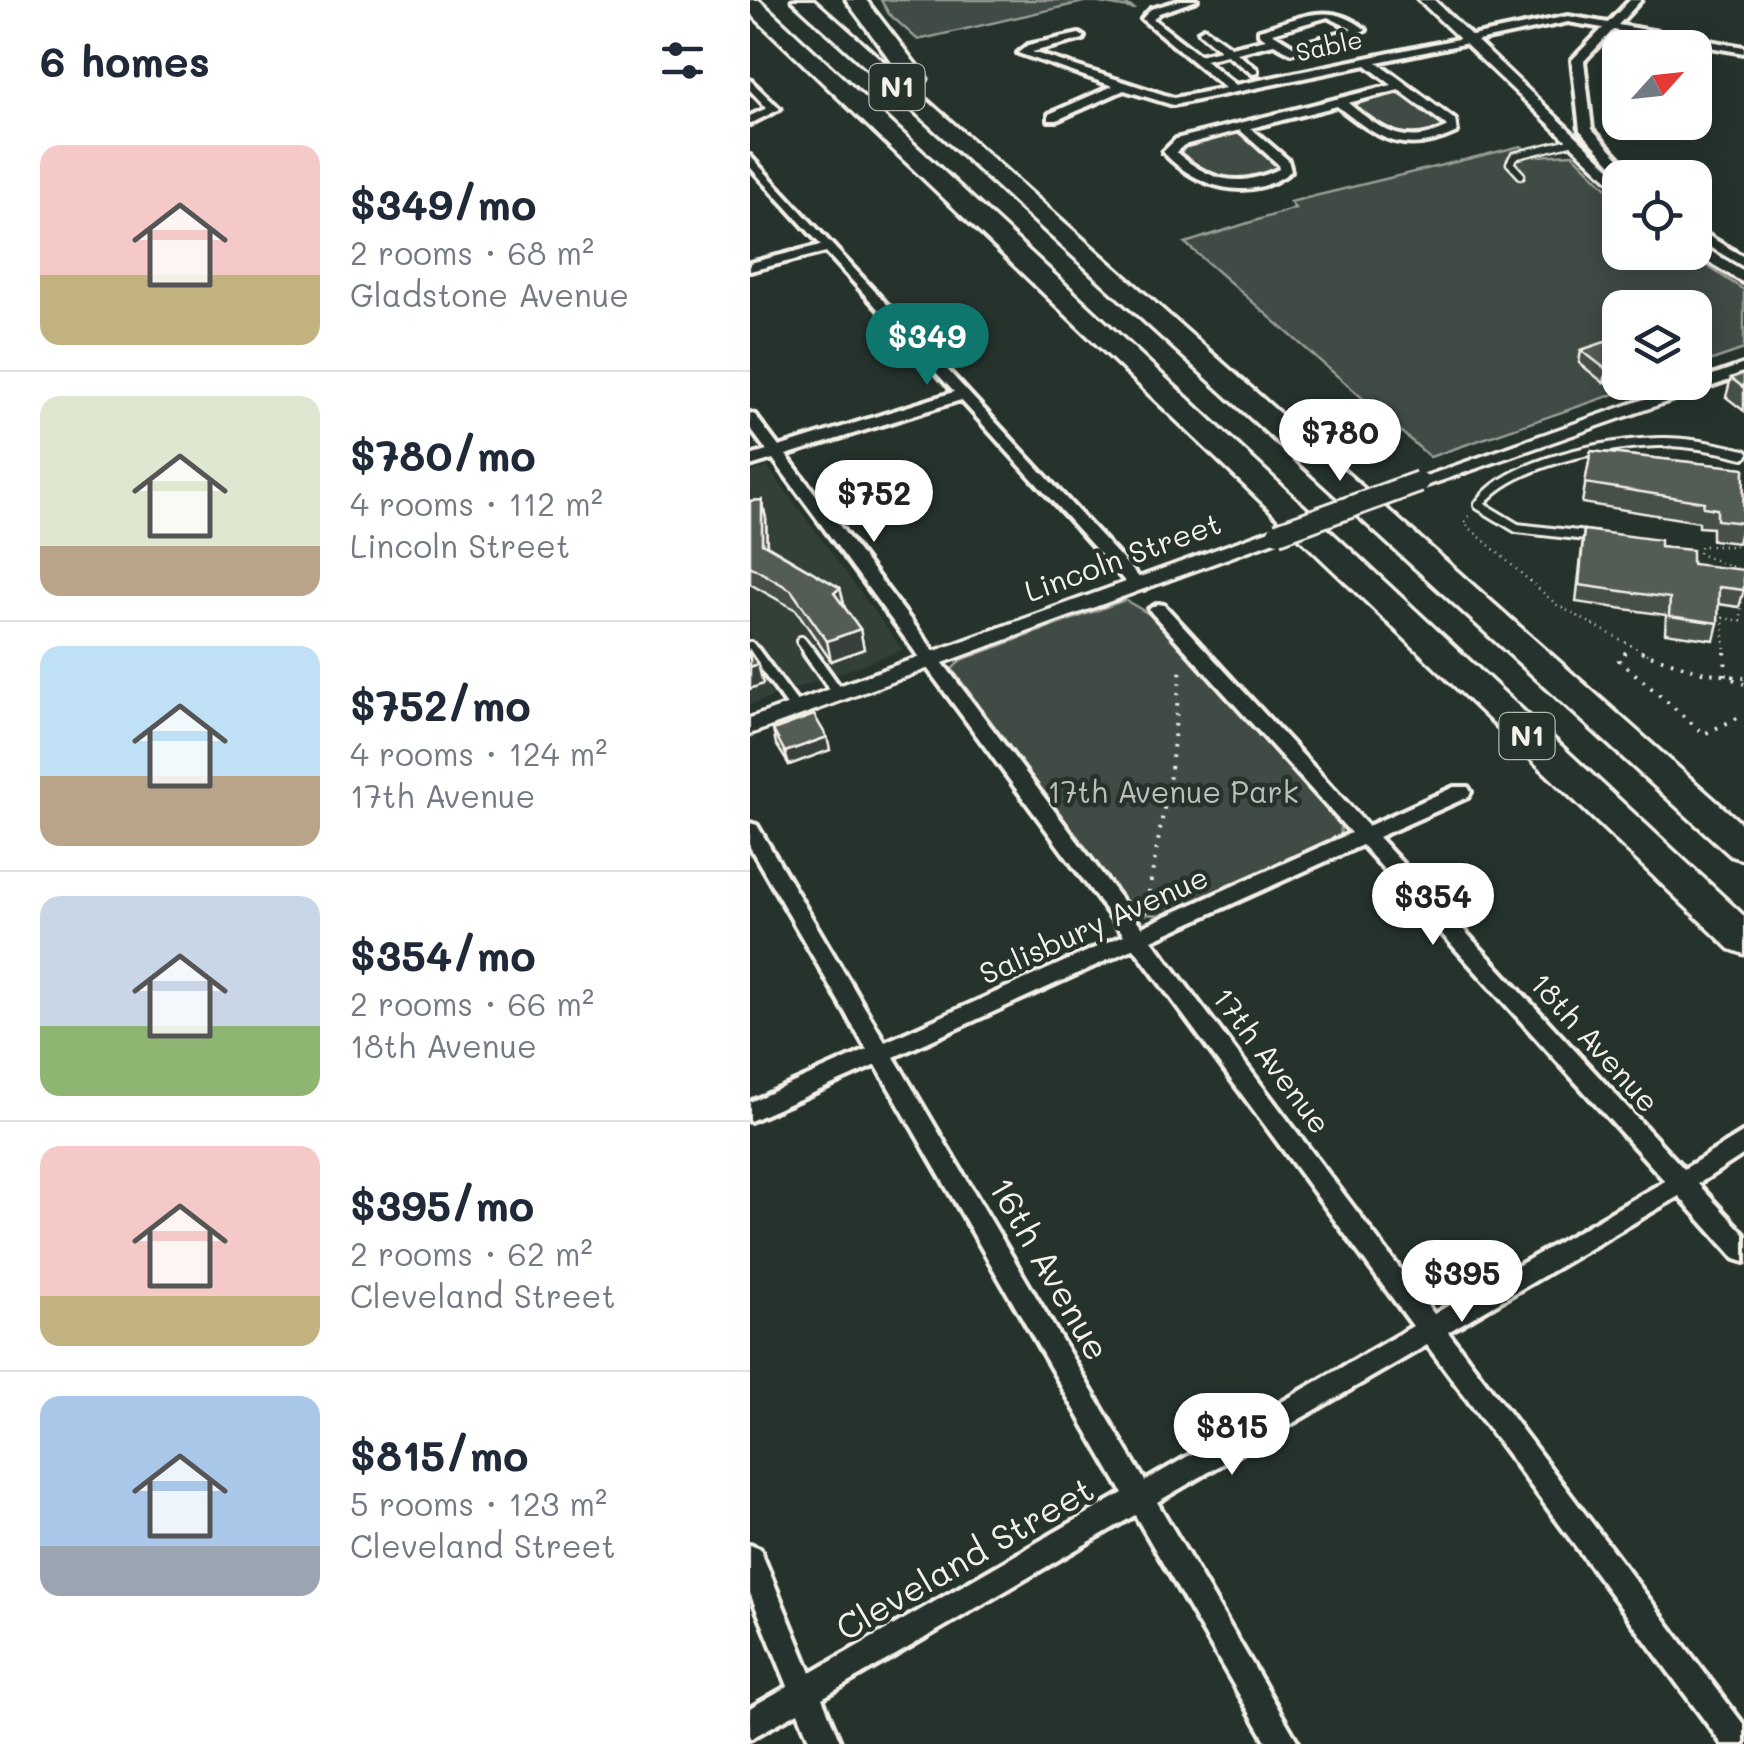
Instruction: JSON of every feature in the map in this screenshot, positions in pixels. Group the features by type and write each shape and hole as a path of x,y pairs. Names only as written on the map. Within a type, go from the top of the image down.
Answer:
{"highway":[{"name":"N1","path":"802,0 1744,847"},
{"path":"856,0 911,74 978,144 993,173"},
{"name":"N1","path":"750,2 1744,939"},
{"path":"750,34 979,218"}],"street":[{"path":"1192,0 1155,11 1147,18 1234,90"},
{"path":"1426,0 1602,168"},
{"path":"1616,160 1584,124 1578,60 1636,0"},
{"path":"1196,59 1272,41 1296,50 1361,30 1338,15 1328,14 1264,29 1272,41"},
{"name":"Sable","path":"1080,38 1032,47 1024,53 1167,101 1568,18 1744,50"},
{"path":"1204,32 1253,72"},
{"path":"1339,102 1394,141 1410,142 1453,129 1368,61"},
{"path":"750,82 773,107 772,113 750,120"},
{"path":"1242,126 1284,163 1285,171 1236,186 1215,186 1169,152 1176,143 1242,126 1339,102 1401,86"},
{"path":"1052,117 1121,87"},
{"path":"750,160 1138,585"},
{"path":"1712,243 1744,263"},
{"path":"750,268 829,247"},
{"path":"1712,258 1744,278"},
{"name":"Lincoln Street","path":"750,726 1419,482 1744,369"},
{"path":"750,461 962,394"},
{"name":"17th Avenue","path":"750,418 1740,1744"},
{"name":"18th Avenue","path":"1158,610 1744,1252"},
{"name":"Salisbury Avenue","path":"750,1112 1462,792"},
{"name":"16th Avenue","path":"750,830 1284,1744"},
{"name":"Cleveland Street","path":"750,1724 1432,1330 1744,1142"},
{"path":"750,1559 826,1744"}],"lane":[{"path":"1521,176 1510,162 1514,156 1574,141"},
{"path":"1611,538 1516,527 1500,523 1478,505 1491,486 1544,466 1619,448 1688,443 1744,454"},
{"path":"801,641 839,694"},
{"path":"750,646 796,709"}],"path":[{"path":"1478,505 1464,523 1560,610 1660,663 1744,681"},
{"path":"1726,676 1722,618 1741,621 1743,569 1699,554 1700,546 1744,546"},
{"path":"1145,911 1171,770 1184,636"},
{"path":"1630,648 1619,660 1704,734 1744,714"}],"shaded area":[{"path":"768,467 903,650 750,705 750,473"}],"green space":[{"path":"881,0 1118,0 1135,9 1088,1 918,40 889,14"},
{"path":"1390,92 1407,94 1447,128 1407,137 1373,124 1351,105"},
{"path":"1229,133 1246,135 1280,167 1252,182 1225,181 1175,152 1176,147"},
{"path":"1521,146 1535,156 1573,154 1602,183 1602,270 1712,269 1744,290 1744,349 1712,360 1712,290 1602,290 1602,398 1430,457 1185,243 1295,208 1290,202"},
{"name":"17th Avenue Park","path":"1125,600 1149,614 1180,646 1340,824 1341,836 1162,915 1140,914 1128,905 952,669 961,660"}],"building":[{"path":"1602,343 1602,366 1581,350"},
{"path":"1744,373 1744,388 1731,378"},
{"path":"1591,451 1744,468 1743,523 1717,520 1717,509 1703,507 1704,502 1585,483"},
{"path":"762,500 762,543 840,588 834,593 860,629 827,641 791,590 750,566 750,501"},
{"path":"1584,530 1660,540 1660,547 1692,550 1692,564 1744,570 1744,590 1719,587 1718,623 1669,616 1670,598 1579,585"},
{"path":"814,715 827,737 785,752 773,730"}]}
